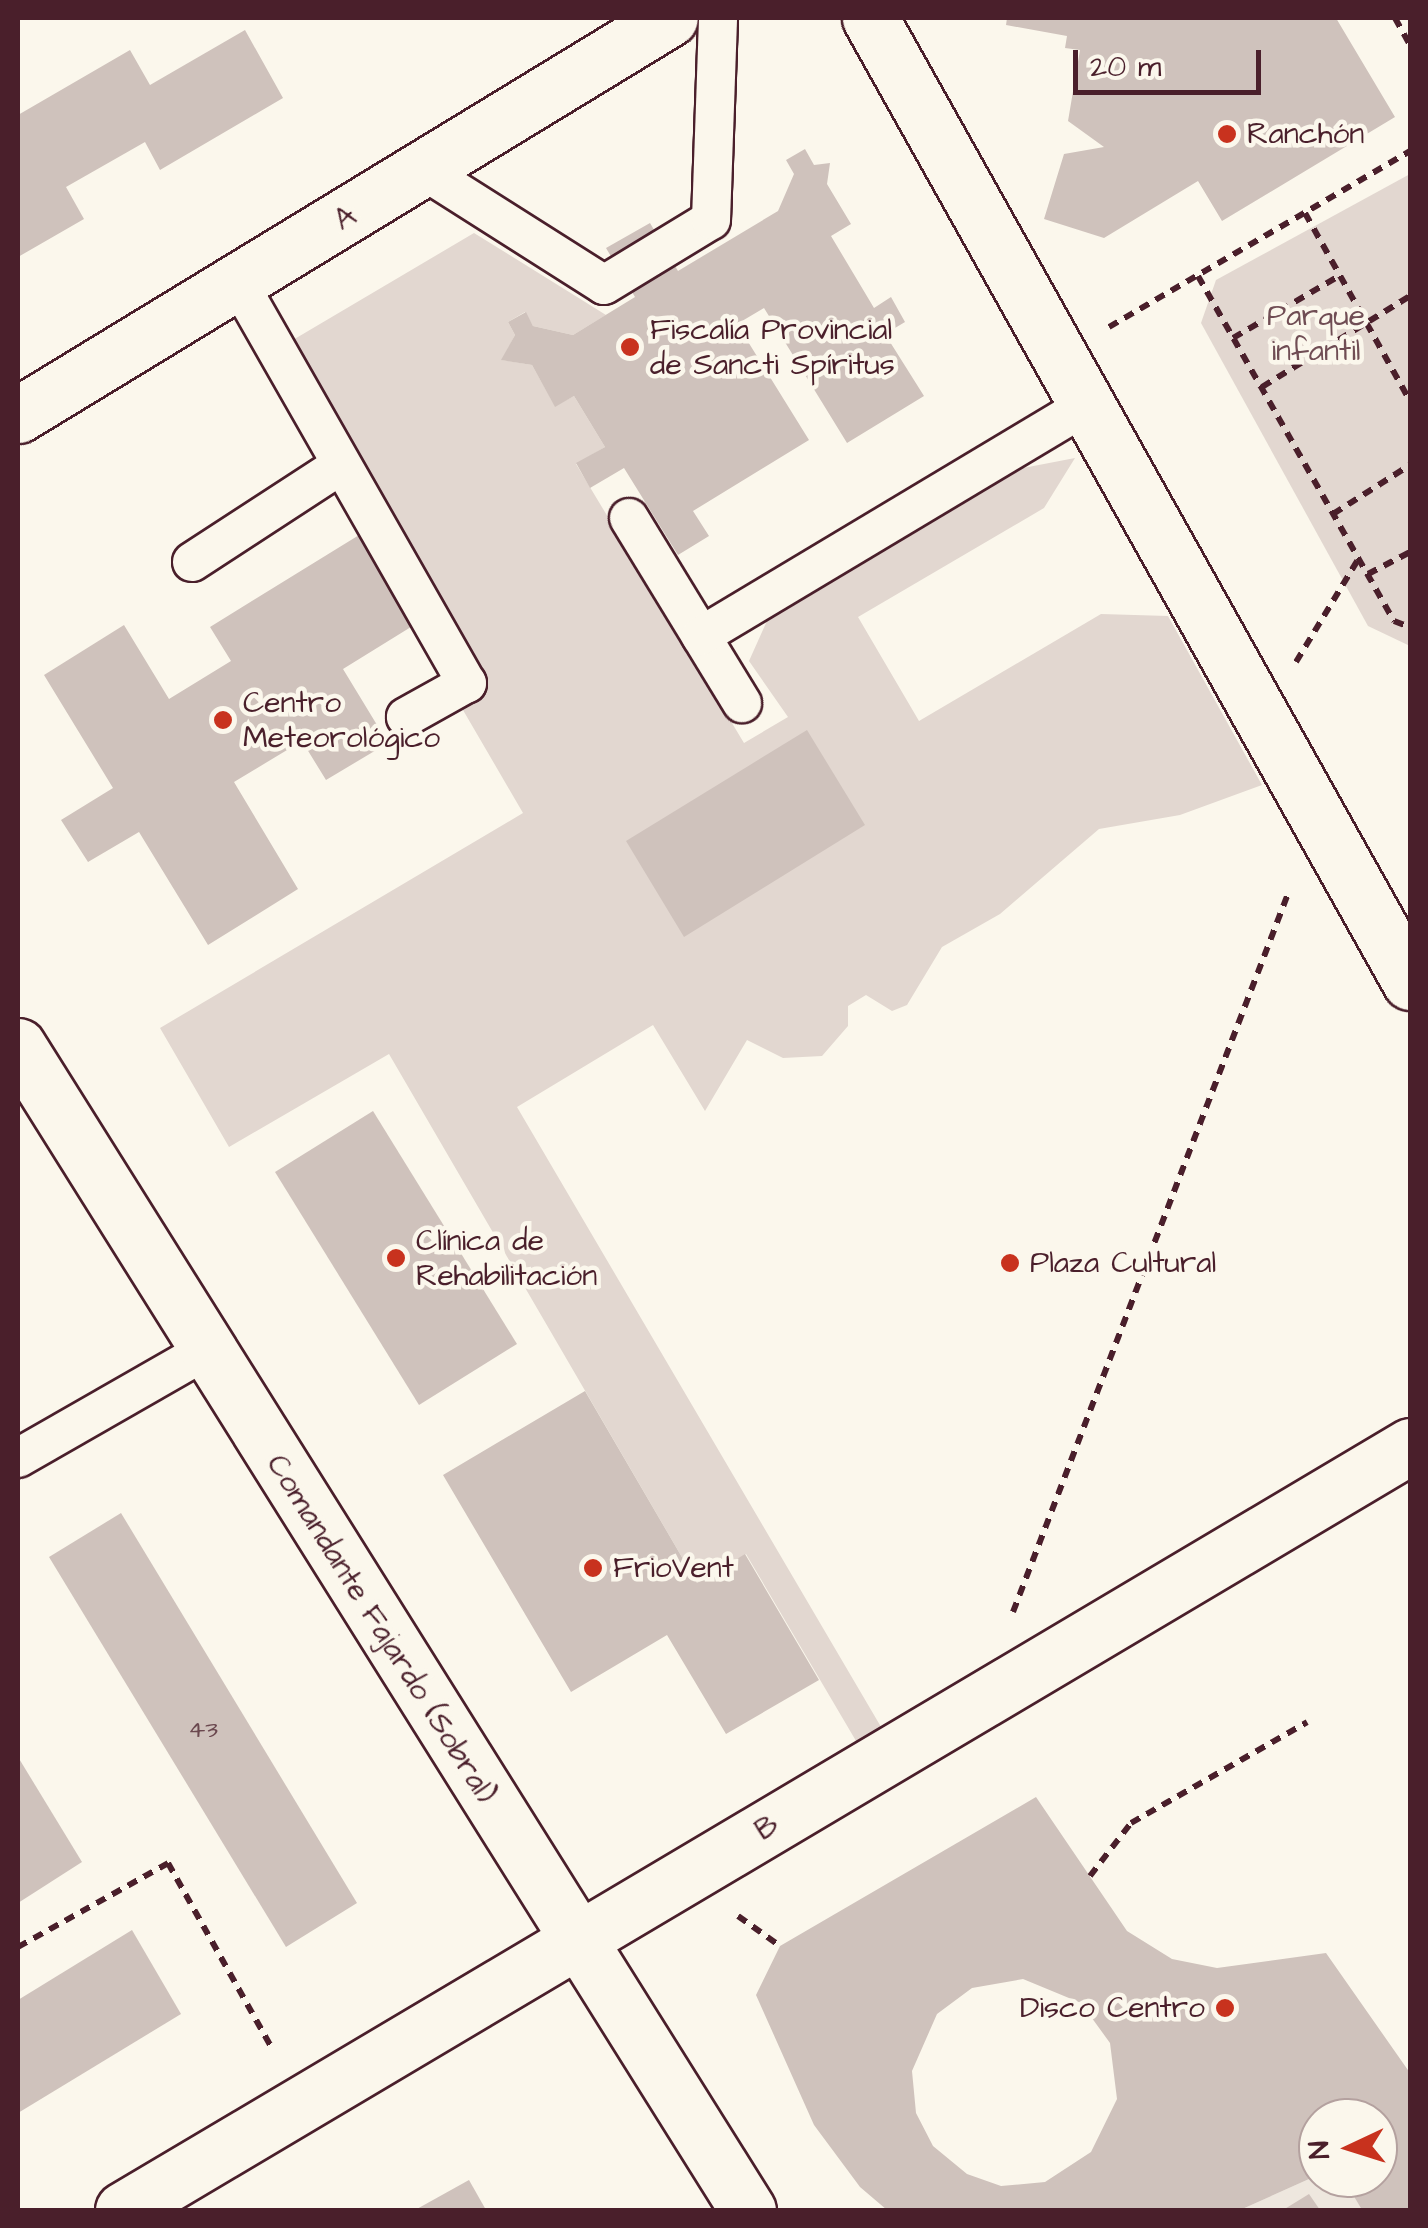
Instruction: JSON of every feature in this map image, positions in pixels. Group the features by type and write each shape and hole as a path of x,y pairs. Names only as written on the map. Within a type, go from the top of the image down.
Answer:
{"street":[{"name":"A","path":"18,415 670,18"},
{"path":"870,18 1410,982"},
{"name":"Comandante Fajardo (Sobral)","path":"18,1046 205,1351 748,2210"},
{"name":"B","path":"123,2210 1410,1446"}],"lane":[{"path":"422,170 604,285 711,220 718,18"},
{"path":"238,284 467,683 406,717"},
{"path":"701,636 1088,405"},
{"path":"192,562 342,465"},
{"path":"630,518 742,703"},
{"path":"18,1458 205,1351"}],"path":[{"path":"1395,18 1410,45"},
{"path":"1099,332 1409,155"},
{"path":"1305,213 1341,275 1362,326 1410,401"},
{"path":"1233,338 1341,275"},
{"path":"1198,276 1394,621 1410,626"},
{"path":"1262,387 1410,296"},
{"path":"1333,514 1410,465"},
{"path":"1368,574 1410,552"},
{"path":"1290,672 1358,558"},
{"path":"979,1702 1317,815"},
{"path":"1090,1876 1130,1823 1307,1722"},
{"path":"18,1947 168,1864 302,2104"}],"shaded area":[{"path":"1298,2184 1298,2198 1355,2198 1362,2210 1240,2210"}],"green space":[{"name":"Parque infantil","path":"1410,174 1410,646 1368,626 1201,323 1216,280"},
{"path":"474,233 606,315 573,335 533,326 525,312 508,322 515,335 502,360 532,365 555,406 574,396 605,447 576,464 744,743 788,717 749,661 770,614 1018,469 1075,458 1044,508 858,617 919,721 1101,614 1168,616 1262,785 1180,815 1099,829 1000,914 942,947 907,1005 892,1011 866,995 848,1006 848,1026 822,1056 783,1058 747,1040 705,1111 653,1025 517,1107 884,1732 859,1746 746,1554 697,1583 389,1054 229,1147 160,1028 523,813 259,360"}],"building":[{"name":"Ranchón","path":"1007,18 1336,18 1395,117 1222,221 1198,181 1104,238 1044,219 1064,154 1104,147 1068,121 1080,50 1065,48 1067,36 1006,25"},
{"path":"245,30 283,98 160,170 145,142 66,187 84,219 18,257 18,115 130,50 150,85"},
{"name":"Fiscalía Provincial de Sancti Spíritus","path":"805,149 814,165 830,163 827,184 851,224 831,236 874,308 891,297 905,322 885,334 924,396 847,443 764,308 737,324 809,440 693,511 709,536 678,555 624,468 590,488 576,463 605,447 574,396 555,407 532,365 501,360 515,335 508,322 526,312 533,326 573,335 635,297 606,248 650,223 678,271 778,211 794,174 786,160"},
{"name":"Centro Meteorológico","path":"364,532 419,622 343,669 388,743 326,780 302,741 234,782 298,889 208,945 139,832 88,862 61,820 113,788 44,675 124,625 169,699 231,661 210,627"},
{"path":"807,730 865,825 684,937 626,841"},
{"name":"Clínica de Rehabilitación","path":"373,1111 517,1344 419,1405 275,1172"},
{"name":"FrioVent","path":"585,1391 697,1583 745,1554 819,1680 726,1734 667,1635 571,1692 443,1475"},
{"path":"121,1513 357,1903 286,1947 49,1557"},
{"path":"18,1757 82,1862 18,1903"},
{"name":"Disco Centro","path":"1036,1797 1127,1931 1172,1959 1217,1968 1326,1953 1410,2073 1410,2210 1362,2210 1355,2198 1398,2198 1398,2098 1298,2098 1298,2184 1240,2210 887,2210 860,2187 814,2125 756,1995 780,1946","holes":["1023,1979 1081,2003 1110,2043 1117,2099 1091,2152 1045,2182 1001,2186 967,2174 933,2146 916,2113 912,2071 937,2014 972,1988"]},
{"path":"132,1930 181,2014 18,2113 18,2000"},
{"path":"469,2180 486,2210 415,2210"},
{"path":"1302,2198 1312,2198 1320,2210 1283,2210"}],"place":[{"name":"Ranchón","path":"1227,134"},
{"name":"Fiscalía Provincial de Sancti Spíritus","path":"630,347"},
{"name":"Centro Meteorológico","path":"223,720"},
{"name":"Clínica de Rehabilitación","path":"396,1258"},
{"name":"Plaza Cultural","path":"1010,1263"},
{"name":"FrioVent","path":"593,1568"},
{"name":"Disco Centro","path":"1225,2008"}]}
